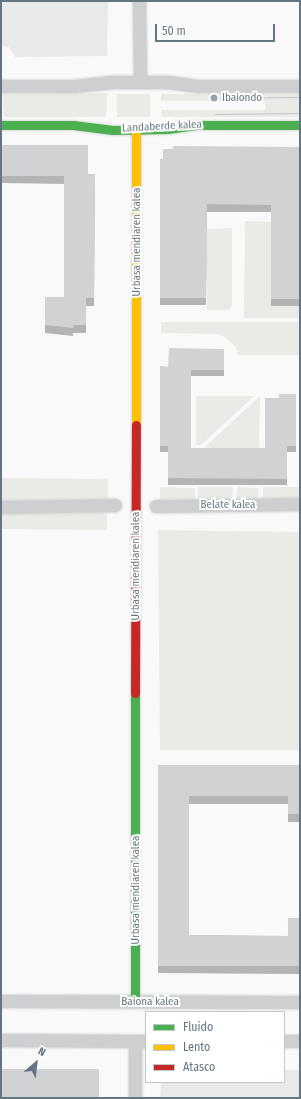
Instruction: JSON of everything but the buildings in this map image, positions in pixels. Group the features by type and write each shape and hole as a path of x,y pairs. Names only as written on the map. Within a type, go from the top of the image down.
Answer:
{"street":[{"path":"139,1 140,82"},
{"path":"1,86 74,86 112,82 168,82 198,86 300,86"},
{"name":"Landaberde kalea","path":"1,125 73,125 113,130 168,129 196,125 300,125"},
{"name":"Urbasa mendiaren kalea","path":"135,1002 136,130"},
{"name":"Belate kalea","path":"156,506 300,504"},
{"path":"1,508 115,505"},
{"name":"Baiona kalea","path":"1,1001 300,1002"},
{"path":"1,1040 141,1041 135,1098"},
{"path":"285,1041 300,1040"}],"shaded area":[{"path":"1,1 108,1 107,56 15,57 9,47 1,47"},
{"path":"107,93 106,117 4,117 2,94"},
{"path":"117,94 150,94 150,117 117,117"},
{"path":"161,94 300,94 300,117 161,117 161,110 265,110 265,101 161,101"},
{"path":"245,221 271,222 300,306 300,318 244,318"},
{"path":"232,228 232,305 229,310 207,310 207,229"},
{"path":"161,322 300,322 300,355 238,355 236,347 225,337 218,334 161,333"},
{"path":"196,396 254,396 201,445 196,445"},
{"path":"260,396 259,449 204,448"},
{"path":"1,478 108,479 107,530 1,529"},
{"path":"160,487 195,488 195,499 160,499"},
{"path":"198,487 233,487 232,499 198,498"},
{"path":"237,487 258,488 258,498 237,498"},
{"path":"263,487 300,487 300,498 263,498"},
{"path":"158,530 300,532 300,750 160,750"},
{"path":"285,1070 300,1070 300,1098 160,1098 161,1083 285,1083"}],"tram line":[{"path":"214,98 300,97"},
{"path":"215,114 300,113"}],"traffic: fast":[{"path":"1,125 73,125 113,130 168,129 196,125 300,125"},
{"path":"135,693 135,1002"}],"traffic: slow":[{"path":"136,130 136,425"}],"traffic: jam":[{"path":"135,693 136,425"}],"place":[{"name":"Ibaiondo","path":"214,98"}]}
